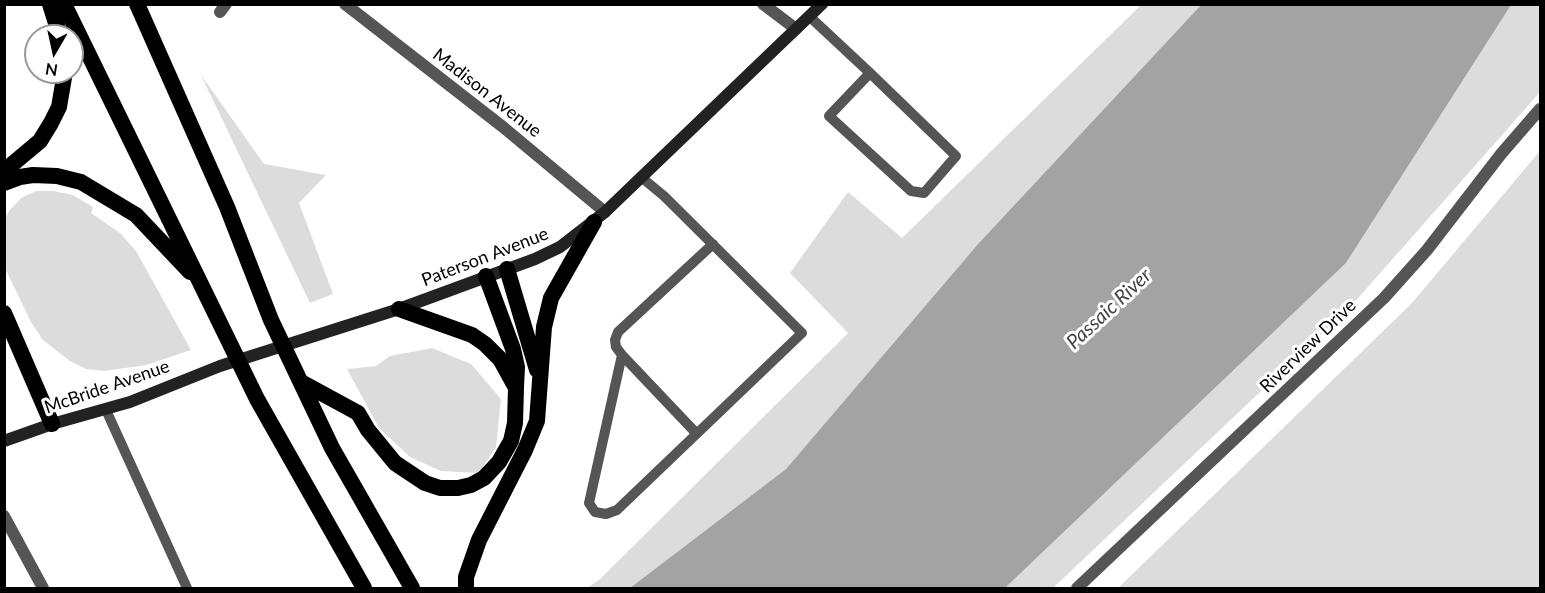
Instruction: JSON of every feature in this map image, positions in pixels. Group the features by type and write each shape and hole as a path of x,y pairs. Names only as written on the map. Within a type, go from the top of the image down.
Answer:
{"highway":[{"path":"50,4 56,24"},
{"path":"63,4 257,399 364,588"},
{"path":"137,4 227,207 271,320 300,382 332,448 412,588"},
{"path":"4,171 40,141 59,107 63,84"},
{"path":"4,183 33,175 57,176 81,182 136,215 203,287"},
{"path":"466,588 466,577 479,540 525,450 537,421 544,327 551,298 600,217"},
{"path":"507,269 539,376"},
{"path":"300,382 358,413 368,430 395,463 425,483 440,488 471,485 484,478 499,462 511,441 515,423 517,367 513,349 486,276"},
{"path":"399,309 472,335 500,359 516,388"},
{"path":"4,313 52,424"}],"main road":[{"name":"Paterson Avenue","path":"220,366 399,309 560,247 600,217 822,4"},
{"name":"McBride Avenue","path":"4,441 52,424 106,410 220,366"}],"street":[{"name":"Madison Avenue","path":"345,4 503,127 600,217"},
{"path":"763,4 796,29"},
{"name":"Riverview Drive","path":"1077,588 1384,298 1426,250 1501,154 1540,109"},
{"path":"4,516 43,588"}],"lane":[{"path":"809,16 870,73 956,156 924,193 911,191 829,116 870,73"},
{"path":"622,356 589,503 595,512 606,514 616,510 802,333 664,196 641,177"},
{"path":"696,433 622,356 616,347 615,340 618,332 712,244"},
{"path":"106,410 187,588"}],"shaded area":[{"path":"1141,5 1201,5 978,244 786,469 630,588 587,588 599,580 848,333 790,273 848,192 902,238"},
{"path":"1511,5 1540,5 1540,92 1352,305 1053,588 1005,588 1346,263"},
{"path":"201,75 264,164 326,175 299,203 333,294 310,303"},
{"path":"1540,151 1540,588 1118,588 1411,304"},
{"path":"36,191 53,191 73,195 93,207 91,213 120,233 136,251 191,350 146,365 104,371 86,369 70,361 43,340 31,322 4,266 5,219 21,198"},
{"path":"432,348 471,364 501,399 496,447 479,473 441,471 410,457 379,428 347,369 376,366 390,356"}],"water":[{"name":"Passaic River","path":"1201,5 1511,5 1346,263 1005,588 630,588 786,469 978,244"}]}
